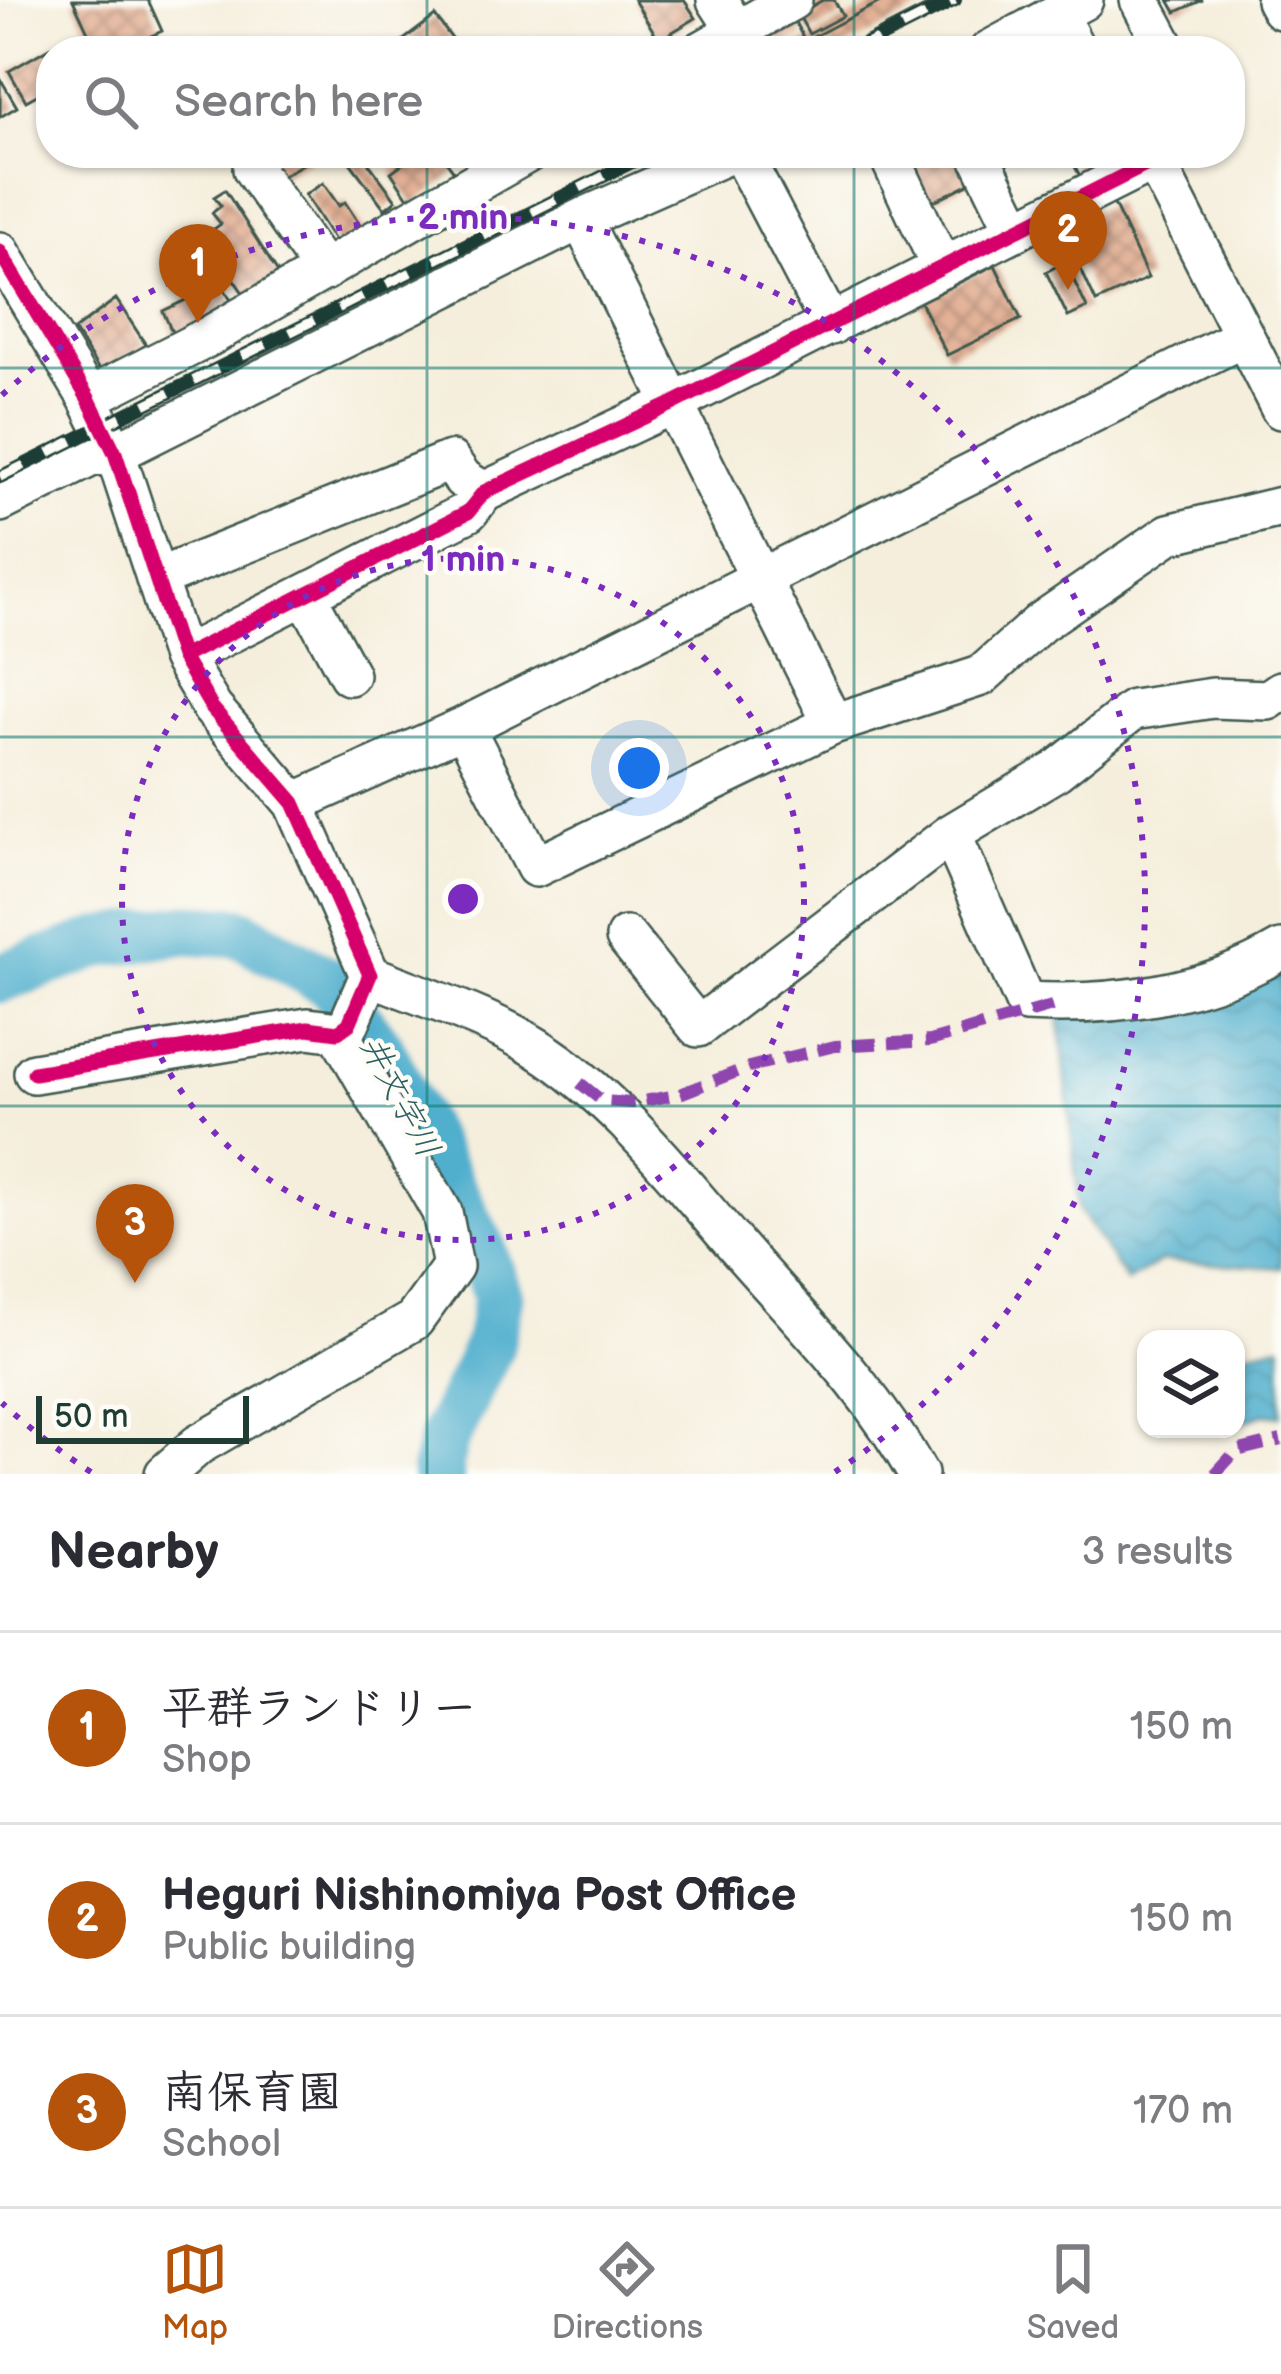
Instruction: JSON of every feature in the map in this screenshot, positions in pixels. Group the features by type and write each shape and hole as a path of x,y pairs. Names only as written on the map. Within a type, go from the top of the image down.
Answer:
{"street":[{"path":"739,27 791,0"},
{"path":"1140,0 1159,36"},
{"path":"1276,0 1281,9"},
{"path":"1017,36 1070,7"},
{"path":"88,398 208,337 501,168"},
{"path":"0,502 90,457 115,453 581,219 696,168"},
{"path":"749,168 831,325"},
{"path":"895,168 942,268"},
{"path":"985,168 1016,231"},
{"path":"182,657 468,512 484,492 831,325 1132,168"},
{"path":"1153,168 1281,410"},
{"path":"253,169 324,271"},
{"path":"581,219 833,724"},
{"path":"0,252 88,398 115,453 182,657 212,707 294,803 356,1006 442,1212 453,1266 414,1320 198,1445 165,1474"},
{"path":"294,803 464,727 1243,337"},
{"path":"156,579 450,461 463,479 484,492"},
{"path":"464,727 536,867 833,724 981,676 1040,623 1169,533 1281,507"},
{"path":"305,595 349,675"},
{"path":"626,937 698,1027 951,833 1056,771 1133,710 1213,698 1268,700 1281,691"},
{"path":"951,833 1025,1002 1103,1003 1181,990 1281,950"},
{"path":"34,1073 308,1028 356,1006 461,1011 537,1048 653,1149 860,1382 918,1474"}],"water":[{"path":"1281,961 1281,1268 1161,1261 1127,1282 1079,1210 1059,1016"},
{"path":"1281,1344 1281,1416 1264,1414 1245,1421 1245,1352"}],"building":[{"path":"73,0 148,0 162,31 151,36 90,36"},
{"path":"634,0 684,0 696,18 666,36 656,36"},
{"path":"823,0 834,0 843,16 809,34 798,14"},
{"path":"884,0 938,0 868,36 815,36"},
{"path":"1169,0 1203,0 1176,12"},
{"path":"435,16 450,36 409,36"},
{"path":"792,17 802,36 759,36"},
{"path":"36,55 36,95 26,101 9,71"},
{"path":"0,78 17,107 0,117"},
{"path":"271,168 296,168 277,179"},
{"path":"354,168 372,168 396,200 385,209"},
{"path":"396,168 451,168 455,173 413,205 391,172"},
{"path":"905,168 968,168 974,181 924,206"},
{"path":"1076,168 1117,168 1084,184"},
{"path":"323,183 339,206 345,202 367,236 342,253 305,195"},
{"path":"225,190 285,284 252,306 204,236 221,224 212,213 221,206 214,197"},
{"path":"1113,202 1148,278 1096,302 1063,230"},
{"path":"1065,262 1087,308 1068,317 1046,272"},
{"path":"995,265 1021,319 947,355 920,302"},
{"path":"221,283 241,318 179,349 163,311"},
{"path":"116,299 146,345 101,373 74,330"}],"waterway":[{"name":"井文字川","path":"0,978 101,942 187,929 239,932 330,983 379,1048 480,1246 498,1297 489,1346 444,1439 439,1474"}],"railway":[{"path":"883,36 955,0"},
{"path":"0,477 620,168"}],"marked path":[{"path":"580,1083 602,1101 632,1103 677,1095 749,1067 835,1046 930,1041 1059,1004"},
{"path":"1215,1474 1236,1451 1281,1440"}],"cycle path":[{"path":"182,657 468,512 484,492 672,404 1139,168"},
{"path":"0,252 88,398 115,453 182,657 212,708 294,803 370,975 349,1024 338,1032 308,1028 34,1073"}],"place":[{"name":"Heguri Nishinomiya Post Office","path":"1068,290"},
{"name":"平群ランドリー","path":"198,323"},
{"name":"南保育園","path":"135,1283"}]}
